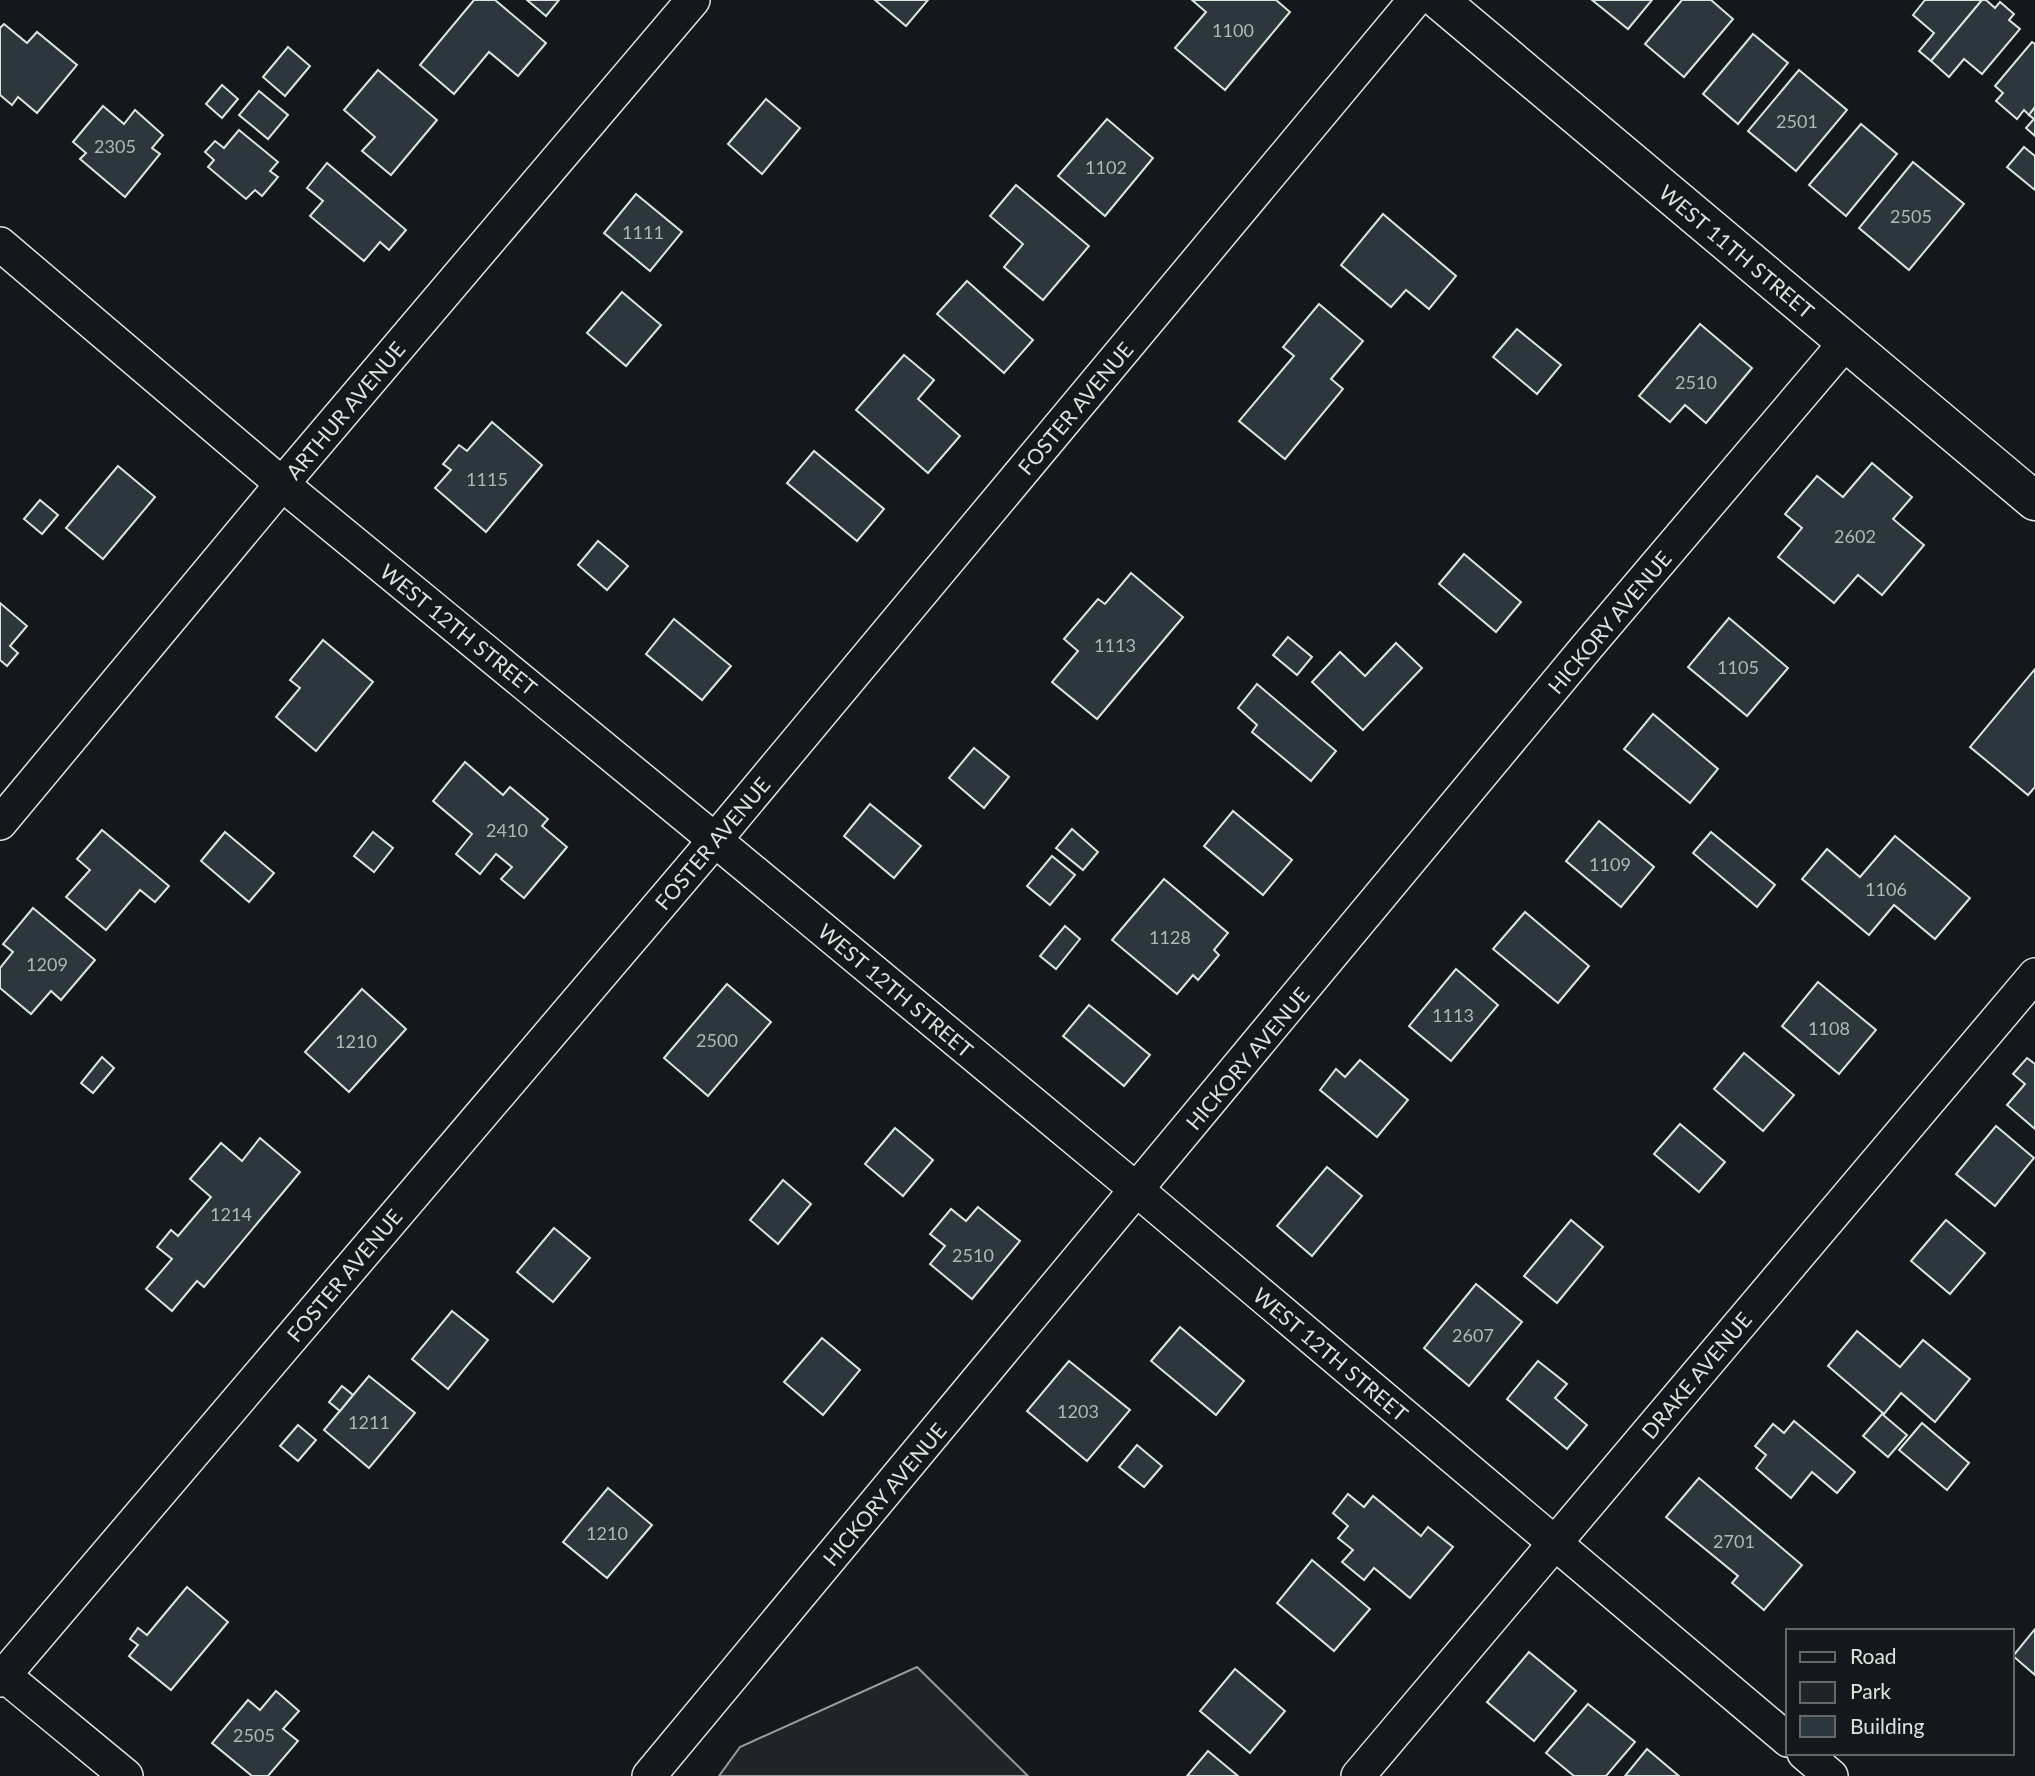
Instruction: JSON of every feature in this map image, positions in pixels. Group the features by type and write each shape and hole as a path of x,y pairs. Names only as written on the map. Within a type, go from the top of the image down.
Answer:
{"main road":[{"name":"WEST 11TH STREET","path":"1439,0 2035,501"}],"street":[{"name":"ARTHUR AVENUE","path":"0,823 282,484 692,0"},
{"name":"FOSTER AVENUE","path":"1,1676 715,840 1415,0"},
{"name":"WEST 12TH STREET","path":"0,244 282,484 1137,1190 1786,1738"},
{"name":"HICKORY AVENUE","path":"649,1776 1586,648 1846,342"},
{"name":"DRAKE AVENUE","path":"1358,1776 2035,975"},
{"path":"1,1676 126,1776"},
{"path":"1806,1755 1831,1776"}],"green space":[{"path":"917,1667 1028,1776 719,1776 740,1747"}],"building":[{"path":"474,0 495,0 546,43 518,76 489,52 454,94 420,65"},
{"path":"527,0 559,0 546,16"},
{"path":"875,0 928,0 906,26"},
{"path":"1192,0 1276,0 1290,12 1225,90 1175,48 1206,12"},
{"path":"1592,0 1652,0 1628,29"},
{"path":"1682,0 1711,0 1733,19 1684,77 1645,44"},
{"path":"1925,0 1982,0 1931,61 1919,51 1934,33 1913,15"},
{"path":"1982,0 1995,8 2000,2 2014,14 2009,20 2020,29 1982,74 1964,59 1949,77 1931,61"},
{"path":"4,24 27,43 37,32 77,65 37,113 18,97 12,105 0,95 0,28"},
{"path":"1753,34 1788,63 1738,124 1703,94"},
{"path":"2032,42 2035,44 2035,107 2029,115 2024,110 2017,119 1996,101 2003,93 1995,86"},
{"path":"288,47 310,66 285,96 263,77"},
{"path":"378,70 437,120 391,175 362,151 375,137 344,110"},
{"path":"1799,70 1847,110 1796,171 1748,131"},
{"path":"222,85 238,99 222,118 206,104"},
{"path":"259,91 288,115 268,139 239,115"},
{"path":"766,99 800,128 762,174 728,144"},
{"path":"103,106 124,124 135,110 163,135 152,148 160,154 125,197 80,159 86,153 73,142"},
{"path":"2035,107 2035,136 2026,128 2034,119 2029,115"},
{"path":"1107,119 1153,158 1105,216 1058,176"},
{"path":"1861,124 1897,154 1846,216 1809,185"},
{"path":"239,130 278,162 270,171 278,177 262,196 255,190 246,199 208,167 214,160 205,152 215,141 224,148"},
{"path":"2024,147 2035,156 2035,190 2007,167"},
{"path":"1913,162 1964,204 1909,270 1859,228"},
{"path":"327,163 406,230 389,250 380,242 364,261 310,216 323,201 307,188"},
{"path":"1016,185 1089,246 1043,300 1004,267 1023,244 990,216"},
{"path":"636,194 682,232 650,271 604,233"},
{"path":"1383,214 1456,276 1429,309 1406,290 1391,307 1341,265"},
{"path":"967,281 1033,340 1004,373 937,314"},
{"path":"622,292 661,325 626,366 587,333"},
{"path":"1319,304 1363,341 1331,379 1343,389 1285,459 1239,421 1294,356 1283,347"},
{"path":"1700,324 1752,368 1706,423 1685,405 1670,422 1639,396"},
{"path":"1517,329 1561,365 1537,394 1493,357"},
{"path":"904,355 934,380 918,399 960,436 928,473 856,410"},
{"path":"492,422 542,465 486,532 435,488 451,470 443,464 459,445 467,451"},
{"path":"814,451 884,509 857,541 787,483"},
{"path":"1872,463 1912,497 1893,519 1924,545 1882,595 1858,575 1834,603 1778,557 1802,528 1785,514 1817,476 1843,497"},
{"path":"118,466 155,497 103,559 66,528"},
{"path":"40,500 58,515 42,534 24,519"},
{"path":"598,541 628,566 607,590 578,565"},
{"path":"1464,554 1521,602 1496,632 1439,584"},
{"path":"1131,573 1183,617 1097,719 1052,682 1078,651 1064,639 1098,599 1105,604"},
{"path":"0,603 27,626 10,646 18,653 7,666 0,660"},
{"path":"1729,618 1788,668 1747,716 1688,667"},
{"path":"674,619 731,666 702,700 646,654"},
{"path":"1288,637 1312,657 1297,675 1273,655"},
{"path":"323,640 373,682 316,751 276,717 300,688 290,680"},
{"path":"1396,643 1422,668 1363,730 1312,682 1340,652 1365,676"},
{"path":"2035,669 2035,787 2028,795 1970,747"},
{"path":"1257,684 1336,751 1311,781 1252,732 1257,725 1238,708"},
{"path":"1653,714 1718,769 1690,803 1624,749"},
{"path":"974,748 1009,777 984,808 949,778"},
{"path":"465,762 503,795 510,787 548,819 542,826 567,847 524,898 501,879 512,867 496,854 480,874 456,854 472,834 433,801"},
{"path":"870,804 921,846 894,878 844,836"},
{"path":"1233,811 1292,860 1263,895 1204,846"},
{"path":"1599,821 1654,867 1621,907 1566,861"},
{"path":"1072,829 1098,852 1083,870 1056,848"},
{"path":"102,830 169,886 155,902 140,890 106,930 66,897 90,870 77,859"},
{"path":"225,832 274,873 249,902 201,861"},
{"path":"373,832 393,848 374,872 354,856"},
{"path":"1711,832 1775,885 1757,907 1693,853"},
{"path":"1895,836 1970,898 1935,939 1894,905 1869,935 1802,879 1827,849 1860,877"},
{"path":"1052,856 1075,875 1050,905 1027,886"},
{"path":"1164,879 1228,933 1214,950 1219,955 1198,980 1193,975 1177,994 1112,940"},
{"path":"33,908 95,960 61,1000 51,991 31,1014 0,988 0,968 13,952 3,944"},
{"path":"1525,912 1589,966 1558,1003 1493,949"},
{"path":"1065,926 1080,939 1056,969 1040,956"},
{"path":"1456,969 1498,1005 1451,1061 1409,1026"},
{"path":"1818,982 1876,1030 1839,1074 1782,1026"},
{"path":"727,984 771,1022 708,1096 664,1058"},
{"path":"362,989 406,1029 349,1092 305,1052"},
{"path":"1089,1005 1150,1055 1124,1086 1063,1036"},
{"path":"1744,1053 1794,1095 1763,1131 1714,1089"},
{"path":"102,1057 114,1068 93,1093 81,1083"},
{"path":"2027,1058 2035,1064 2035,1129 2007,1105 2025,1084 2013,1074"},
{"path":"1360,1060 1408,1100 1377,1137 1320,1090 1336,1069 1345,1077"},
{"path":"1680,1124 1725,1162 1699,1192 1654,1154"},
{"path":"1996,1126 2034,1158 1995,1206 1956,1174"},
{"path":"895,1128 933,1160 903,1196 865,1164"},
{"path":"260,1138 300,1172 204,1287 197,1281 172,1311 146,1289 172,1259 157,1247 171,1230 178,1236 211,1197 190,1179 221,1143 242,1161"},
{"path":"1327,1167 1362,1196 1312,1256 1277,1226"},
{"path":"783,1180 811,1204 778,1244 750,1220"},
{"path":"978,1207 1020,1241 972,1299 930,1264 945,1246 930,1234 951,1209 966,1221"},
{"path":"1571,1220 1603,1247 1557,1303 1524,1276"},
{"path":"1946,1220 1985,1253 1950,1294 1911,1261"},
{"path":"554,1228 590,1258 553,1302 517,1272"},
{"path":"1476,1284 1522,1322 1469,1386 1424,1348"},
{"path":"452,1311 488,1340 448,1389 412,1359"},
{"path":"1180,1327 1244,1381 1216,1415 1151,1361"},
{"path":"1857,1331 1900,1367 1923,1340 1970,1379 1935,1422 1901,1393 1884,1414 1828,1366"},
{"path":"822,1338 860,1370 823,1415 784,1382"},
{"path":"1069,1361 1130,1410 1087,1461 1027,1411"},
{"path":"1538,1361 1567,1384 1555,1398 1587,1425 1567,1449 1507,1399"},
{"path":"369,1376 415,1413 369,1468 324,1430"},
{"path":"342,1386 353,1395 340,1411 329,1402"},
{"path":"1882,1414 1907,1435 1888,1457 1863,1436"},
{"path":"1794,1421 1855,1472 1837,1493 1812,1472 1791,1498 1756,1468 1766,1455 1755,1446 1773,1424 1784,1433"},
{"path":"1922,1423 1969,1463 1947,1490 1899,1450"},
{"path":"298,1425 316,1440 298,1461 280,1446"},
{"path":"1137,1445 1162,1466 1144,1487 1119,1467"},
{"path":"1699,1478 1802,1565 1764,1610 1732,1583 1738,1576 1666,1517"},
{"path":"608,1488 652,1525 607,1578 563,1542"},
{"path":"1348,1494 1364,1507 1373,1496 1421,1536 1428,1527 1453,1547 1410,1598 1374,1568 1364,1580 1342,1562 1353,1550 1338,1538 1348,1526 1333,1513"},
{"path":"1312,1560 1370,1609 1334,1651 1277,1603"},
{"path":"187,1587 228,1622 171,1690 129,1656 138,1645 130,1639 138,1628 147,1635"},
{"path":"2035,1629 2035,1675 2014,1655"},
{"path":"1529,1652 1576,1691 1534,1741 1487,1702"},
{"path":"1235,1669 1285,1711 1250,1753 1200,1711"},
{"path":"276,1691 299,1711 283,1729 298,1741 268,1776 252,1776 212,1743 248,1700 260,1710"},
{"path":"1588,1704 1635,1742 1606,1776 1574,1776 1546,1753"},
{"path":"1647,1749 1679,1776 1625,1776"},
{"path":"1208,1751 1238,1776 1187,1776"}]}
